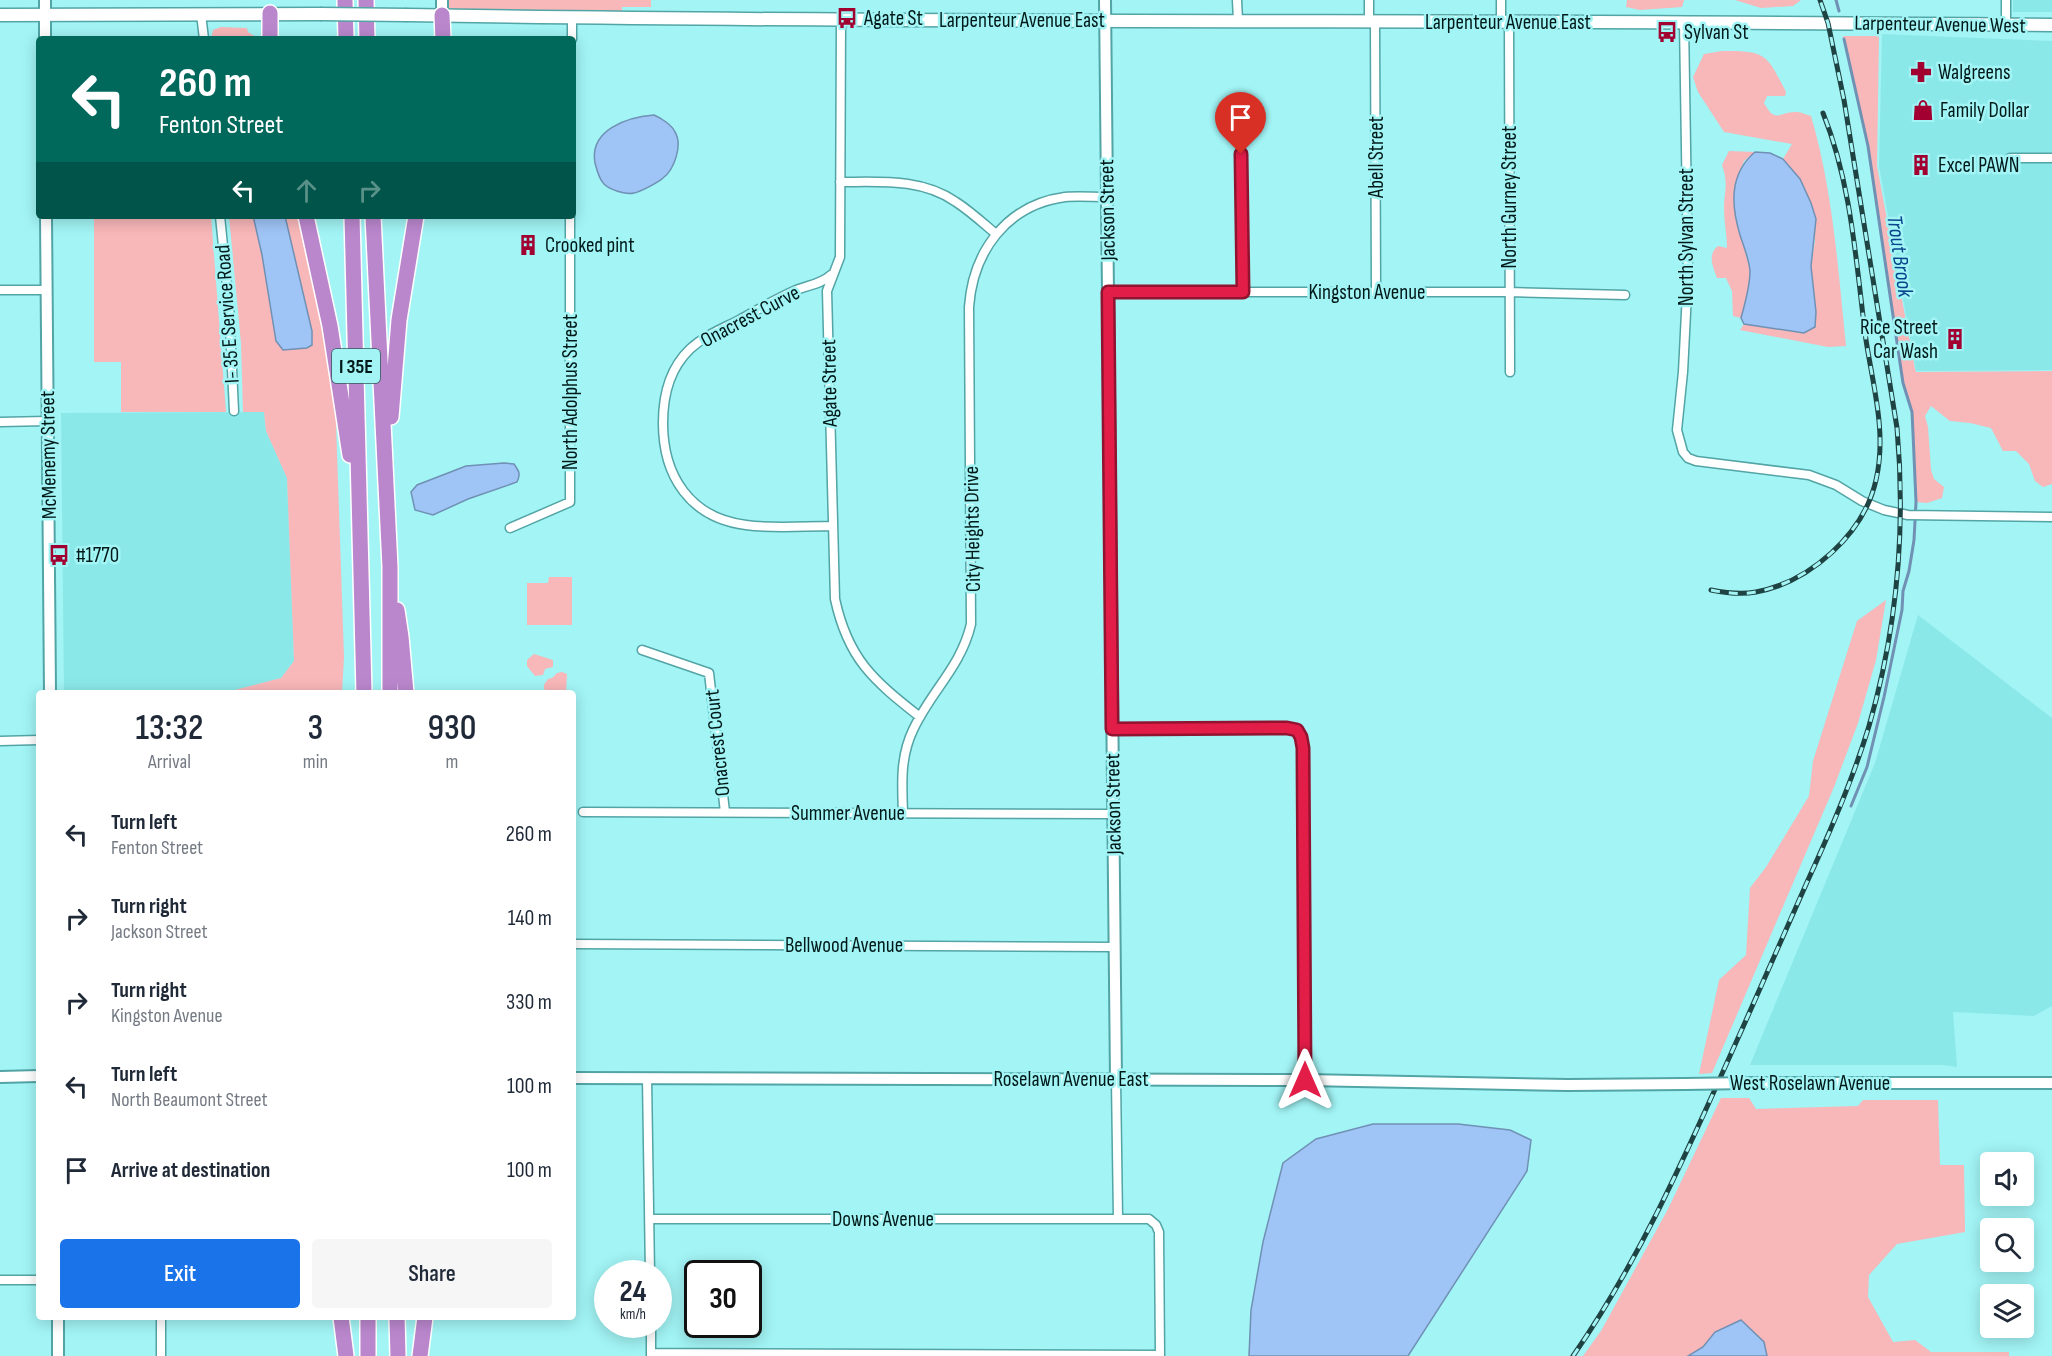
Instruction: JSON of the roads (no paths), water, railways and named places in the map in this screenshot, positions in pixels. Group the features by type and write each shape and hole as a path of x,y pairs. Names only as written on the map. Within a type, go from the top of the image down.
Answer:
{"highway":[{"path":"345,0 346,36"},
{"path":"366,0 367,36"},
{"path":"270,7 270,36"},
{"path":"442,8 443,36"},
{"path":"307,219 330,326 360,515"},
{"name":"I 35E","path":"352,219 363,689"},
{"name":"I 35E","path":"373,219 390,567 390,690"},
{"path":"386,480 399,320 416,219"},
{"path":"390,567 401,637 406,690"},
{"path":"341,1320 346,1356"},
{"path":"368,1320 368,1356"},
{"path":"397,1320 398,1356"},
{"path":"420,1356 425,1320"}],"main road":[{"name":"Larpenteur Avenue East","path":"0,15 201,14 270,7 312,14 407,15 442,8 572,17 841,20 1828,22"},
{"name":"Larpenteur Avenue West","path":"1828,22 2052,26"}],"street":[{"path":"45,0 45,36"},
{"name":"Jackson Street","path":"1105,0 1118,1219"},
{"path":"1238,0 1238,21"},
{"name":"Abell Street","path":"1369,0 1372,21 1376,292"},
{"name":"North Gurney Street","path":"1501,0 1505,22 1510,372"},
{"path":"2006,0 2006,25"},
{"path":"201,14 204,36"},
{"path":"572,17 572,36"},
{"name":"Agate Street","path":"841,20 840,257 827,291 835,599 844,633 859,662 881,686 920,717"},
{"name":"North Sylvan Street","path":"1684,22 1688,273 1683,372 1677,430 1683,452 1688,458 1696,461 1809,475 1836,485 1884,510 1908,515 2052,517"},
{"path":"1241,154 1243,292"},
{"path":"2010,158 2052,158"},
{"path":"840,182 896,182 926,187 956,201 996,234 1020,213 1048,201 1064,197 1107,197"},
{"name":"McMenemy Street","path":"46,219 50,690"},
{"name":"I- 35 E Service Road","path":"220,219 229,304 234,411"},
{"name":"North Adolphus Street","path":"510,528 570,502 570,219"},
{"name":"City Heights Drive","path":"903,813 903,761 907,746 920,717 962,654 971,624 969,307 973,274 987,246 996,234"},
{"name":"Onacrest Curve","path":"832,526 747,525 731,522 707,512 687,496 672,475 664,447 663,413 667,386 673,372 690,349 712,334 795,290 821,282 834,273"},
{"path":"0,290 46,290"},
{"name":"Kingston Avenue","path":"1108,292 1509,292 1625,295"},
{"path":"0,422 47,422"},
{"name":"Onacrest Court","path":"642,650 710,673 725,812"},
{"path":"1112,729 1287,728 1297,730 1301,737 1303,748 1305,1080"},
{"path":"0,741 36,740"},
{"name":"Summer Avenue","path":"583,812 1113,814"},
{"name":"Bellwood Avenue","path":"576,944 1115,947"},
{"path":"0,1077 36,1076"},
{"name":"Roselawn Avenue East","path":"576,1078 1305,1080 1568,1084"},
{"path":"647,1078 650,1260"},
{"name":"West Roselawn Avenue","path":"1568,1084 2052,1083"},
{"name":"Downs Avenue","path":"649,1219 1118,1219"},
{"path":"651,1338 651,1355 1160,1356 1158,1228 1149,1220 1118,1219"},
{"path":"0,1280 36,1280"},
{"path":"58,1320 58,1356"},
{"path":"161,1320 161,1356"}],"waterway":[{"name":"Trout Brook","path":"1836,0 1839,11"},
{"name":"Trout Brook","path":"1844,39 1868,146 1903,383 1912,412 1916,502 1914,540 1909,571 1903,591 1902,610 1884,697 1867,767 1851,806"}],"railway":[{"path":"1573,1356 1599,1317 1666,1196 1825,842 1863,746 1879,689 1893,616 1900,504 1897,428 1844,100 1828,23 1820,0"},
{"path":"1711,590 1734,593 1756,592 1776,587 1815,566 1847,537 1860,519 1870,500 1876,480 1880,427 1866,340 1852,225 1841,168 1823,113"}],"place":[{"name":"Agate St","path":"847,18"},
{"name":"Sylvan St","path":"1667,32"},
{"name":"Walgreens","path":"1921,72"},
{"name":"Family Dollar","path":"1923,110"},
{"name":"Excel PAWN","path":"1921,165"},
{"name":"Crooked pint","path":"528,245"},
{"name":"Rice Street Car Wash","path":"1955,339"},
{"name":"#1770","path":"59,555"}]}
